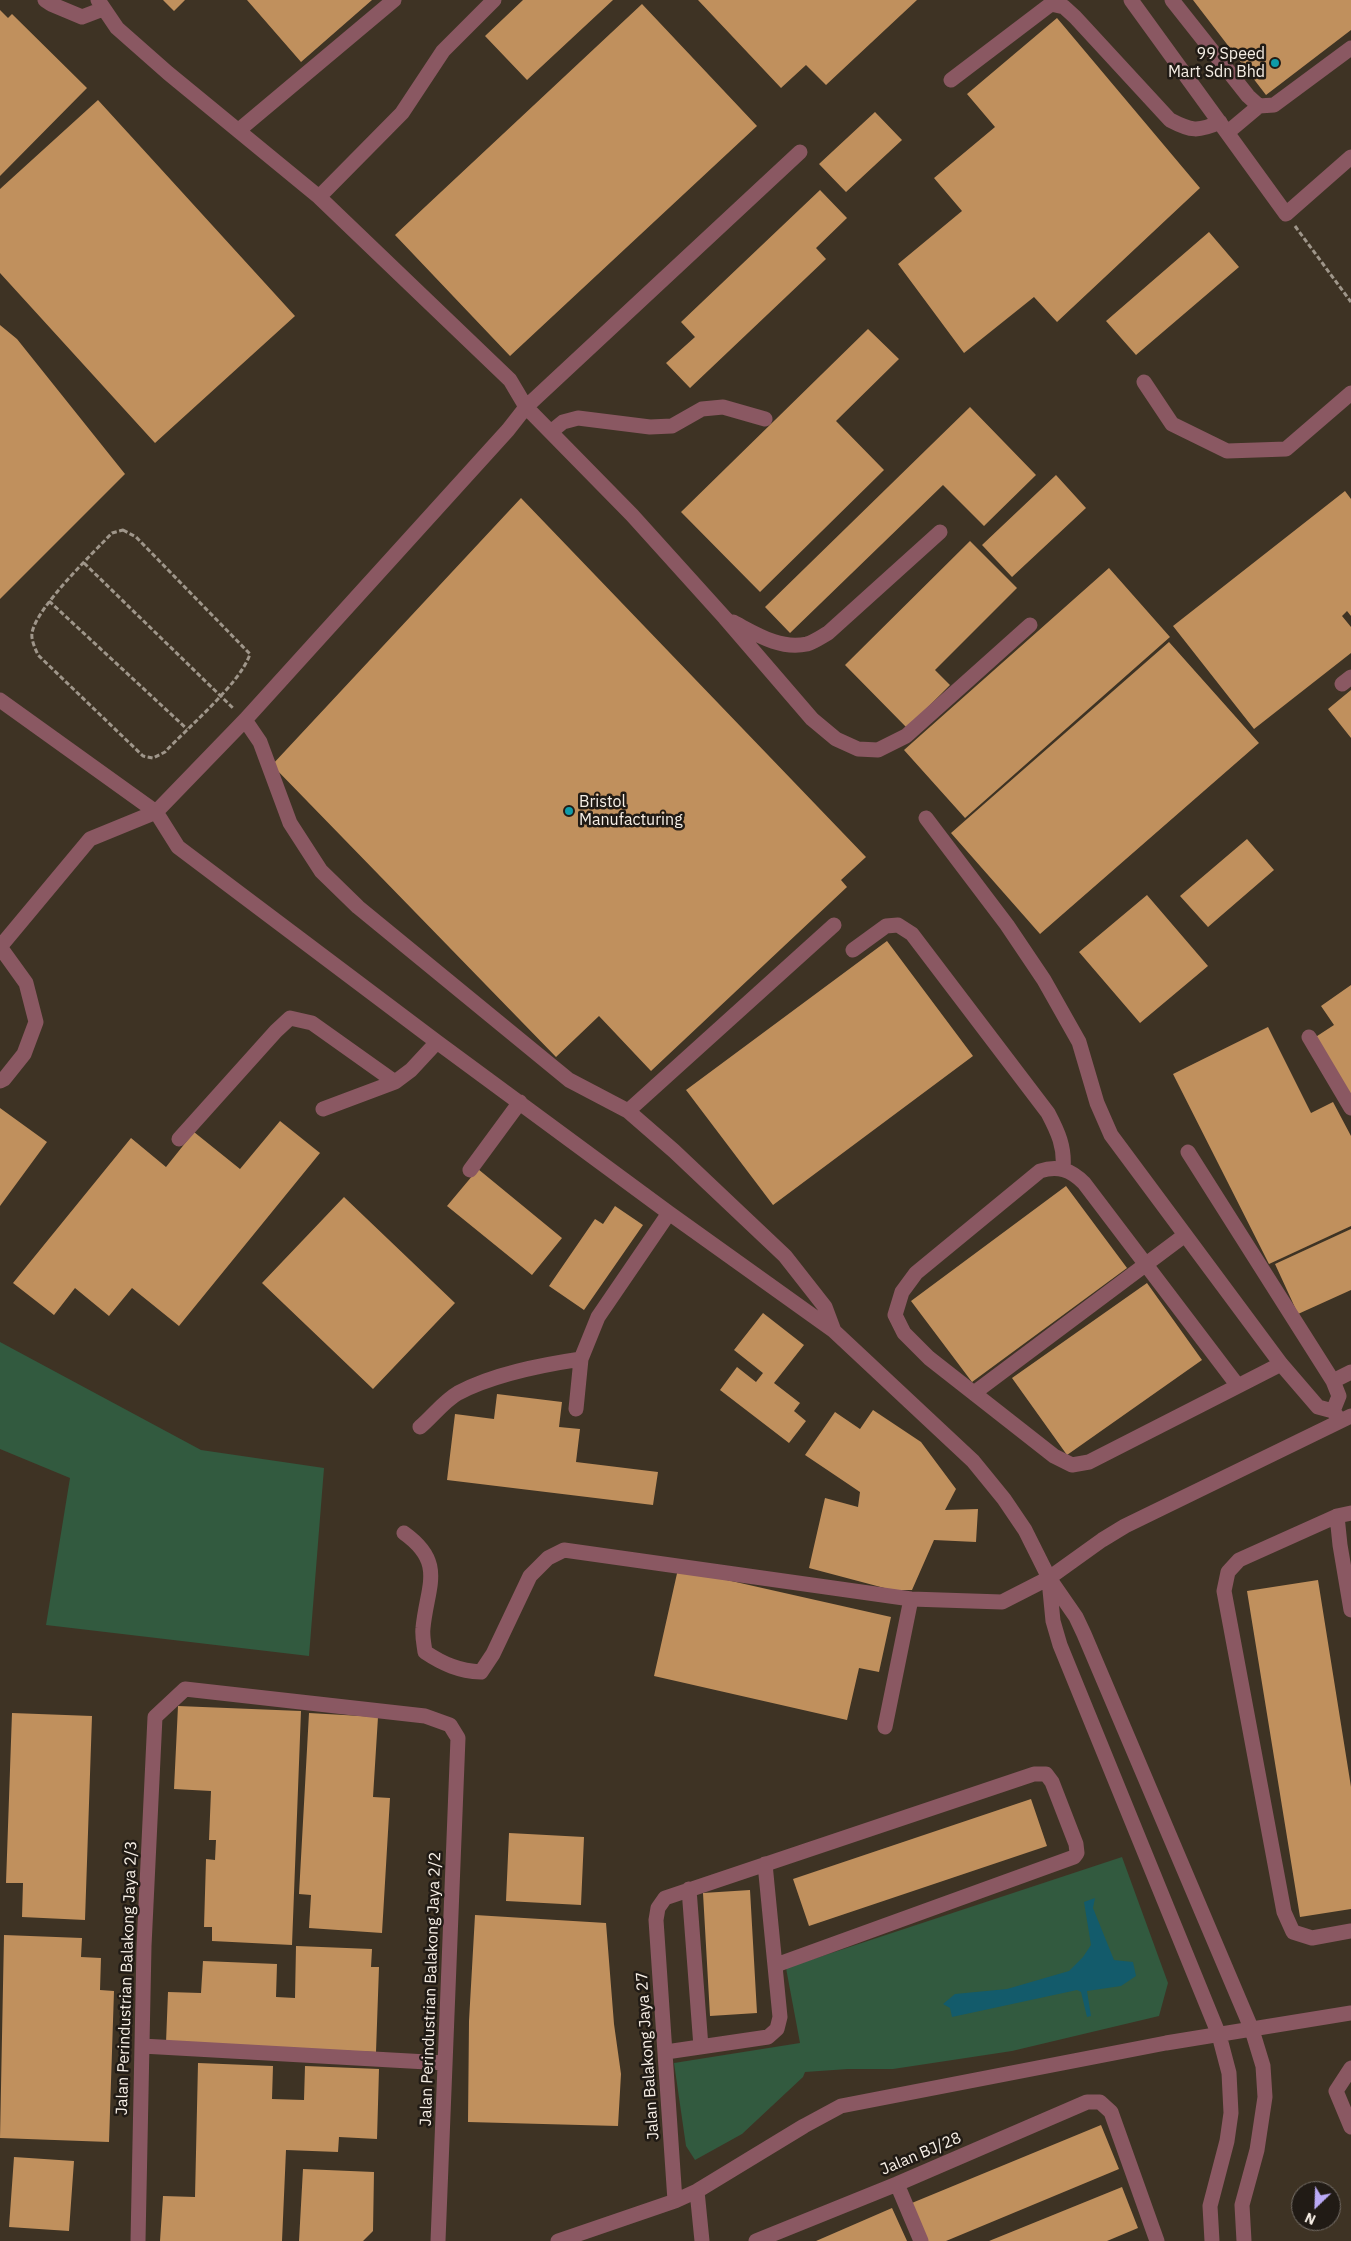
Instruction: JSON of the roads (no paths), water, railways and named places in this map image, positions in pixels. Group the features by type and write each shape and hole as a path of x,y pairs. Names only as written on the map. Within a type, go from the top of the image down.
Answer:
{"street":[{"path":"46,0 82,17 100,5 117,28 168,73 320,197 510,380 526,407 552,431 632,515 725,618 812,719 836,740 858,749 878,750 906,736 1030,625"},
{"path":"239,130 394,0"},
{"path":"320,197 402,113 443,51 494,0"},
{"path":"1132,0 1286,214 1351,157"},
{"path":"1172,0 1248,96 1259,106"},
{"path":"951,80 1052,4 1064,7 1075,17 1170,120 1188,129 1204,129 1224,127 1259,106 1274,105 1351,48"},
{"path":"0,1081 4,1080 24,1054 36,1022 26,983 0,947 90,839 156,812 245,720 508,430 526,407 800,152"},
{"path":"1144,382 1172,424 1227,451 1286,449 1351,393"},
{"path":"552,431 564,422 578,418 650,427 672,426 702,409 723,406 765,419"},
{"path":"725,618 763,638 787,646 808,644 828,633 940,532"},
{"path":"0,700 156,812 178,847 437,1042 834,1331 972,1461 1004,1499 1025,1530 1049,1578 1076,1617 1084,1634 1252,2030 1262,2066 1265,2097 1257,2150 1242,2204 1244,2241"},
{"path":"245,720 260,742 290,823 321,871 358,907 569,1080 628,1111 669,1147 784,1256 825,1307 834,1331"},
{"path":"926,818 1007,925 1044,980 1079,1042 1097,1103 1111,1135 1281,1364 1318,1407 1341,1416"},
{"path":"628,1111 834,925"},
{"path":"853,950 886,926 898,925 912,934 1048,1113 1060,1135 1064,1154 1064,1168"},
{"path":"179,1139 276,1031 290,1018 312,1022 395,1082"},
{"path":"1309,1037 1351,1108"},
{"path":"322,1109 395,1082 411,1070 437,1042"},
{"path":"470,1170 520,1102"},
{"path":"1188,1152 1332,1381 1339,1396 1341,1416"},
{"path":"1238,1386 1084,1183 1076,1175 1064,1168 1050,1168 1040,1172 916,1273 902,1292 895,1315 904,1333 929,1358 1054,1456 1072,1465 1090,1462 1281,1364"},
{"path":"576,1409 581,1359 598,1317 669,1212"},
{"path":"974,1394 1185,1235"},
{"path":"420,1428 456,1394 502,1376 548,1364 581,1359"},
{"path":"1332,1381 1351,1372"},
{"path":"404,1533 418,1542 426,1554 431,1568 430,1588 422,1630 425,1652 443,1664 464,1671 481,1672 493,1654 530,1576 548,1558 564,1550 911,1599 1002,1602 1049,1578 1125,1526 1341,1416"},
{"path":"1351,1610 1344,1515 1238,1560 1228,1572 1224,1591 1284,1912 1293,1932 1312,1938 1351,1931"},
{"path":"1049,1578 1053,1621 1060,1645 1218,2035 1229,2073 1231,2113 1227,2141 1210,2206 1212,2241"},
{"path":"886,1726 911,1599"},
{"name":"Jalan Perindustrian Balakong Jaya 2/2","path":"155,1717 185,1689 425,1716 450,1725 458,1738 438,2241"},
{"name":"Jalan Perindustrian Balakong Jaya 2/3","path":"138,2241 144,1936 155,1717"},
{"path":"701,2047 689,1889 1034,1774 1046,1774 1052,1782 1076,1844 1077,1853 1074,1857 776,1964"},
{"path":"666,2052 768,2037 777,2029 780,2016 765,1864"},
{"name":"Jalan Balakong Jaya 27","path":"675,2201 656,1920 658,1908 665,1898 689,1889"},
{"path":"558,2241 675,2201 697,2191 804,2126 841,2106 1166,2043 1351,2013"},
{"path":"142,2046 445,2063"},
{"path":"1351,2068 1336,2091 1351,2127"},
{"name":"Jalan BJ/28","path":"756,2241 897,2184 1086,2102 1100,2102 1111,2112 1157,2241"},
{"path":"897,2184 921,2241"},
{"path":"697,2191 702,2241"}],"water":[{"path":"1095,1898 1093,1908 1114,1960 1133,1962 1136,1976 1121,1986 1087,1991 1091,2016 1087,2017 1081,1992 1077,1990 952,2017 950,2008 943,2004 955,1994 1007,1989 1069,1971 1083,1957 1091,1945 1084,1902"}],"place":[{"name":"99 Speed Mart Sdn Bhd","path":"1275,63"},
{"name":"Bristol Manufacturing","path":"569,811"}]}
